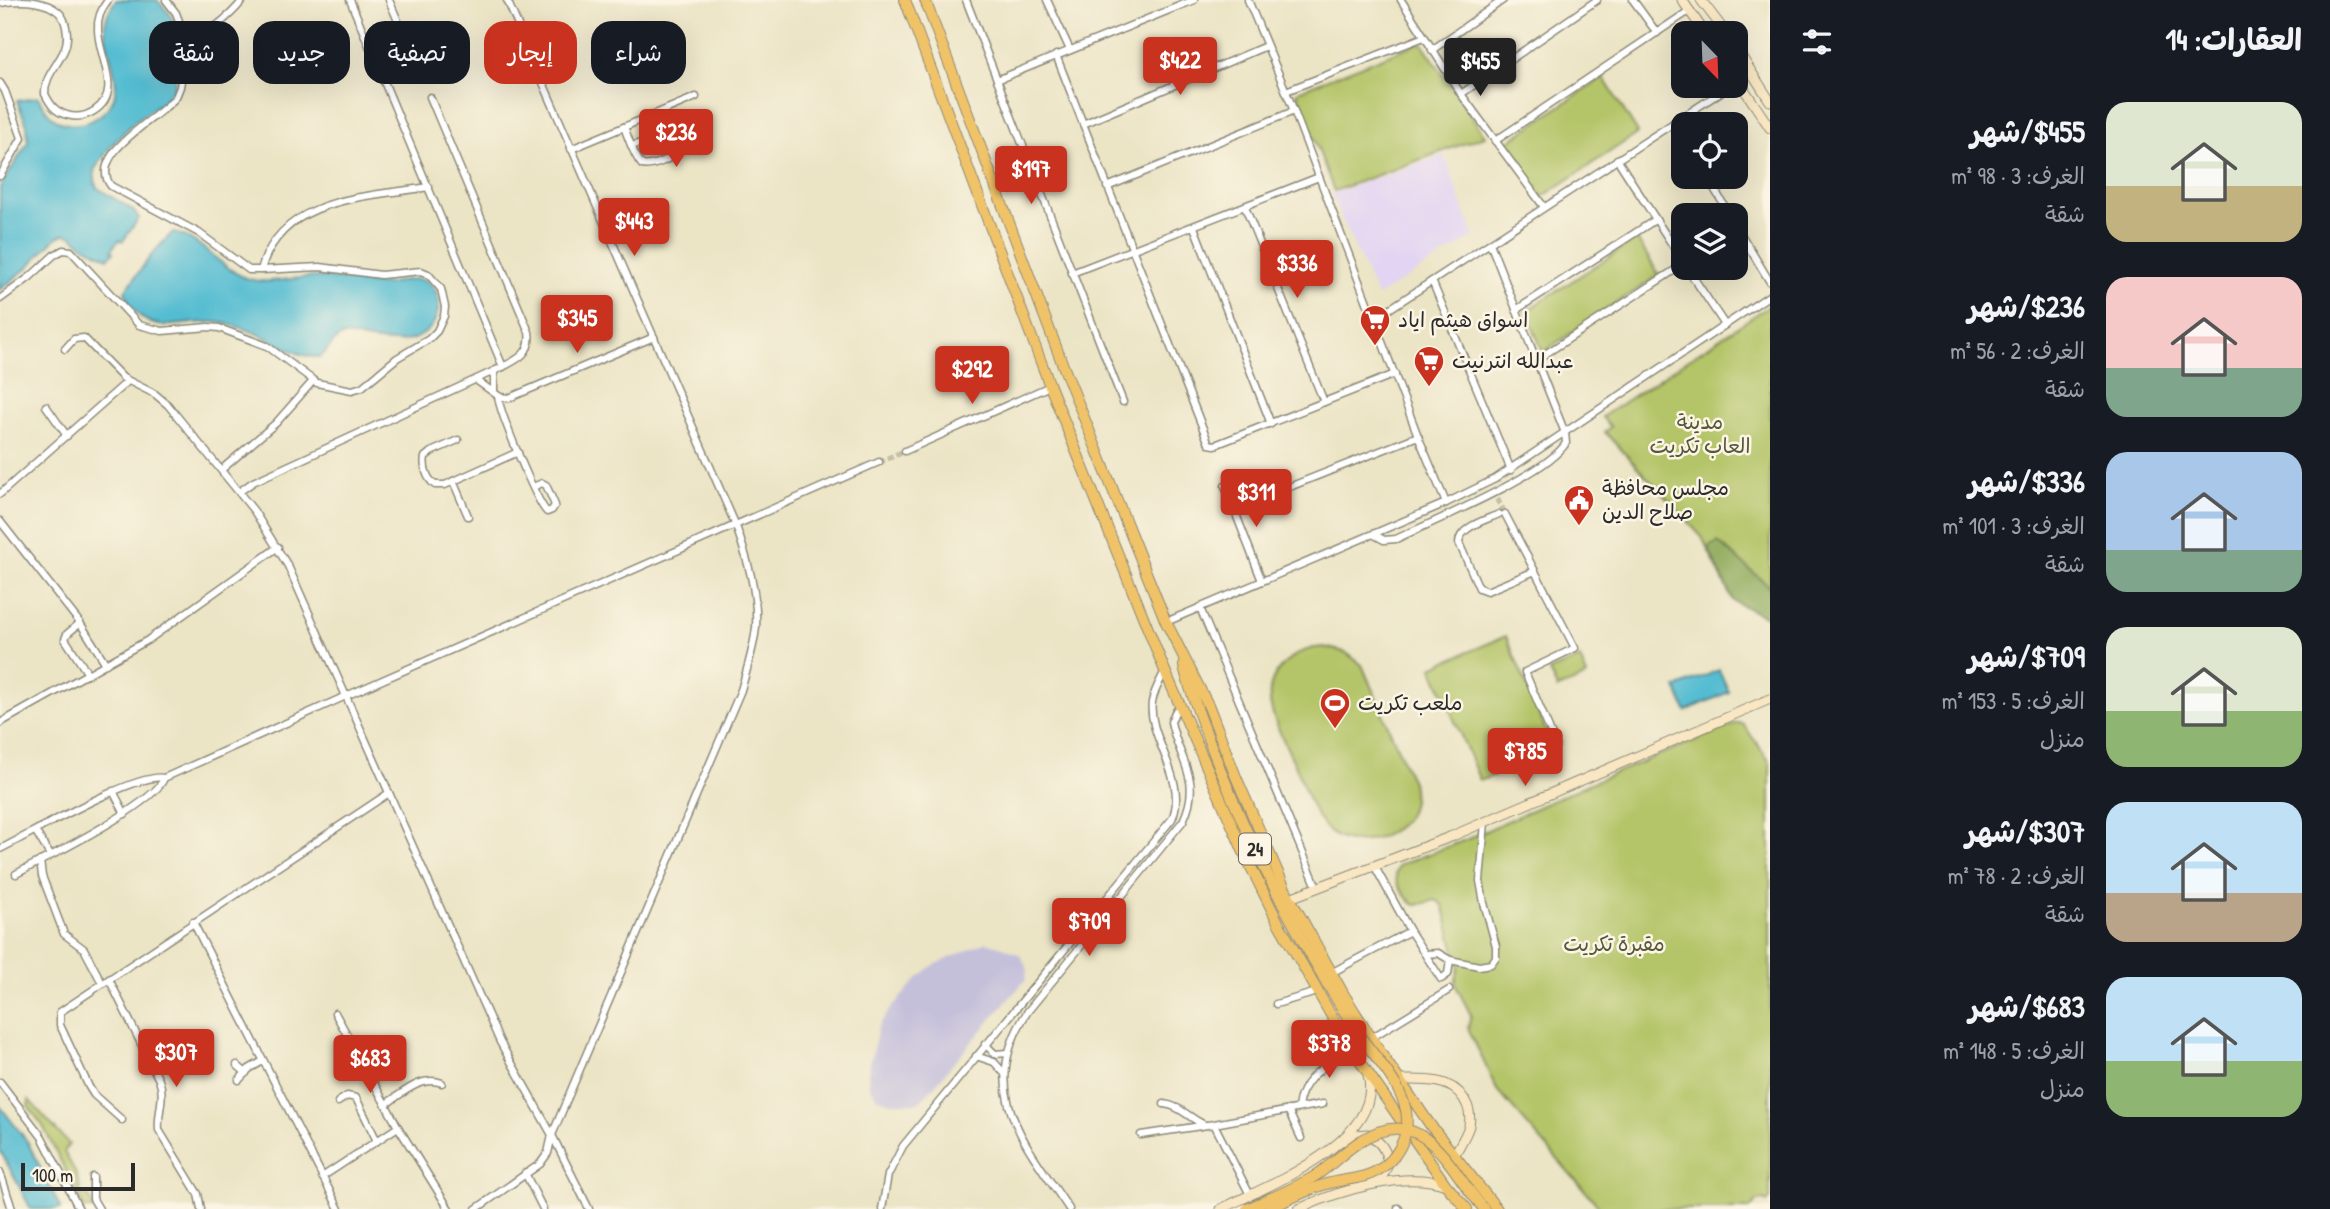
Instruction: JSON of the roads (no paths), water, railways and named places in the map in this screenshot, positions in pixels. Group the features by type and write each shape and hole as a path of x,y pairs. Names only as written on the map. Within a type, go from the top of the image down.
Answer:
{"main road":[{"path":"905,0 1050,386 1165,671 1256,880 1317,992 1368,1073 1446,1185 1467,1209"},
{"path":"927,1 1064,368 1166,622 1209,707 1236,777 1290,898 1371,1038 1454,1156 1497,1209"},
{"path":"1046,375 1064,368"},
{"name":"24","path":"1181,654 1200,718 1256,853 1307,950 1356,1031 1405,1104 1407,1124 1401,1146 1378,1171 1316,1187 1269,1209"},
{"path":"1247,1209 1315,1175 1363,1139 1393,1129 1413,1132 1432,1142 1484,1209"}],"street":[{"path":"0,3 19,0 42,3 59,11 63,16 67,45 46,83 45,94 56,111 74,117 96,110 108,92 98,29 100,14 108,0"},
{"path":"166,0 179,21"},
{"path":"221,21 243,0"},
{"path":"350,0 503,366"},
{"path":"389,0 398,21"},
{"path":"476,1209 544,1159 550,1146 551,1135 741,690 756,628 751,580 736,526 507,0"},
{"path":"966,0 1123,402"},
{"path":"1047,0 1070,50"},
{"path":"997,80 1194,0"},
{"path":"1248,0 1294,111 1446,503"},
{"path":"1432,50 1503,0"},
{"path":"1461,94 1597,0"},
{"path":"1633,0 1657,33"},
{"path":"1682,0 1696,21"},
{"path":"1701,0 1717,21"},
{"path":"1404,1 1461,94 1544,208"},
{"path":"1495,141 1689,11"},
{"path":"1286,91 1424,37"},
{"path":"1083,124 1266,46"},
{"path":"1056,55 1209,444 1213,446 1395,374"},
{"path":"1748,67 1770,101"},
{"path":"0,83 22,138 0,176"},
{"path":"0,299 54,255 63,250 71,251 139,324 157,331 219,328 267,346 313,381 352,390 366,385 397,358 429,339 437,331 445,307 442,289 428,274 417,271 377,275 320,267 249,270 199,233 111,186 106,180 105,169 117,150 128,137 176,97 180,84"},
{"path":"239,492 253,482 494,371 525,354 529,346 529,332 430,97"},
{"path":"571,149 696,97"},
{"path":"1689,112 1710,98"},
{"path":"1748,98 1770,128"},
{"path":"1107,187 1294,111"},
{"path":"1374,319 1671,124"},
{"path":"624,127 638,161 646,166 673,156 676,151 667,134 632,146"},
{"path":"1617,159 1671,244"},
{"path":"1072,273 1319,177"},
{"path":"261,270 263,261 278,237 296,219 310,211 348,199 429,187"},
{"path":"1245,207 1324,402"},
{"path":"1516,310 1655,220"},
{"path":"1194,227 1270,424"},
{"path":"1373,534 1384,540 1395,539 1496,495 1559,452 1566,443 1565,433 1490,243"},
{"path":"1748,246 1770,282"},
{"path":"1536,360 1671,274"},
{"path":"1695,280 1725,325"},
{"path":"1432,281 1511,470"},
{"path":"1166,622 1446,503 1511,470 1770,296"},
{"path":"476,380 509,398 653,337"},
{"path":"65,349 74,339 84,338 128,381 162,399 239,492 278,547 500,1042 589,1209"},
{"path":"494,371 500,410 533,486"},
{"path":"0,494 128,381"},
{"path":"221,470 276,423 313,381"},
{"path":"905,451 1050,386"},
{"path":"46,406 67,436"},
{"path":"1249,503 1418,436"},
{"path":"458,440 429,453 424,463 430,481 435,485 443,486 518,452"},
{"path":"0,849 113,791 155,778 164,778 879,462"},
{"path":"453,481 468,516"},
{"path":"1225,486 1262,581"},
{"path":"1535,571 1487,591 1479,588 1459,537 1463,531 1502,514 1535,571 1575,649 1525,672 1556,745"},
{"path":"0,521 80,623 106,664"},
{"path":"0,723 148,640 278,547"},
{"path":"1200,608 1317,887"},
{"path":"80,623 65,639 88,674"},
{"path":"881,1209 884,1185 897,1155 985,1044 1172,819 1177,806 1176,792 1152,710 1154,696 1165,671"},
{"path":"1290,898 1426,847 1770,699"},
{"path":"1069,1209 1017,1129 1009,1108 1005,1074 1008,1053 1028,1011 1183,821 1189,809 1192,784 1190,772 1171,722 1175,712 1181,707"},
{"path":"16,874 125,814 158,788 164,778"},
{"path":"113,791 125,814"},
{"path":"122,1120 94,1095 89,1087 59,1018 60,1012 389,793"},
{"path":"1426,954 1438,953 1450,960 1483,966 1491,964 1496,957 1496,946 1480,881 1485,822"},
{"path":"36,831 50,855"},
{"path":"40,861 42,876 64,934 83,949 105,981 159,1080 163,1092 159,1130 198,1195 201,1209"},
{"path":"1374,865 1410,931 1441,979 1449,972 1450,960"},
{"path":"193,922 339,1209"},
{"path":"1331,973 1410,931"},
{"path":"1371,1038 1449,990"},
{"path":"1276,1004 1317,992"},
{"path":"335,1013 398,1126 449,1209"},
{"path":"985,1044 995,1054 1008,1053"},
{"path":"1298,1108 1300,1094 1311,1077 1352,1048"},
{"path":"976,1056 994,1062 1005,1074"},
{"path":"239,1080 263,1061"},
{"path":"237,1065 246,1073"},
{"path":"1327,1153 1348,1133 1368,1103 1371,1095 1368,1073"},
{"path":"1399,1080 1444,1083 1455,1089 1463,1098 1469,1108 1469,1125 1454,1156"},
{"path":"386,1104 422,1081 442,1083"},
{"path":"0,1082 42,1137 79,1209"},
{"path":"338,1101 347,1096 356,1098 377,1141"},
{"path":"1164,1104 1180,1108 1196,1121 1211,1125 1250,1195"},
{"path":"1142,1135 1323,1104"},
{"path":"1288,1110 1301,1138"},
{"path":"322,1177 398,1126"},
{"path":"1221,1209 1303,1168 1354,1135 1368,1134 1376,1139 1387,1156 1387,1166 1382,1177 1373,1184 1298,1209"},
{"path":"0,1172 12,1209"},
{"path":"526,1173 543,1209"},
{"path":"93,1177 92,1195 99,1209"},
{"path":"1359,1189 1422,1180 1446,1185"}],"water":[{"path":"116,0 157,0 173,21 149,21 149,84 175,84 174,89 165,100 135,121 111,146 94,170 96,187 133,210 139,218 123,241 119,240 112,249 114,252 108,258 64,234 56,238 27,268 0,290 0,187 28,142 27,125 17,101 38,97 54,118 69,124 88,122 104,112 112,103 116,82 105,36 109,12"},
{"path":"172,233 182,235 201,246 239,275 257,281 322,277 378,284 412,279 428,282 434,288 439,301 437,315 427,331 411,340 382,342 343,336 336,339 320,357 298,353 239,327 223,323 155,324 136,312 125,291 153,253"},
{"path":"1719,670 1729,692 1686,711 1676,688"},
{"path":"0,1106 27,1141 61,1209 31,1209 0,1150"}],"tunnel":[{"path":"879,462 905,451"},
{"path":"1497,499 1505,514"}],"place":[{"name":"اسواق هيثم اياد","path":"1375,347"},
{"name":"عبدالله انترنيت","path":"1429,388"},
{"name":"مجلس محافظة صلاح الدين","path":"1579,527"},
{"name":"ملعب تكريت","path":"1335,730"}],"park label":[{"name":"مدينة العاب تكريت","path":"1700,434"},
{"name":"مقبرة تكريت","path":"1614,944"}]}
